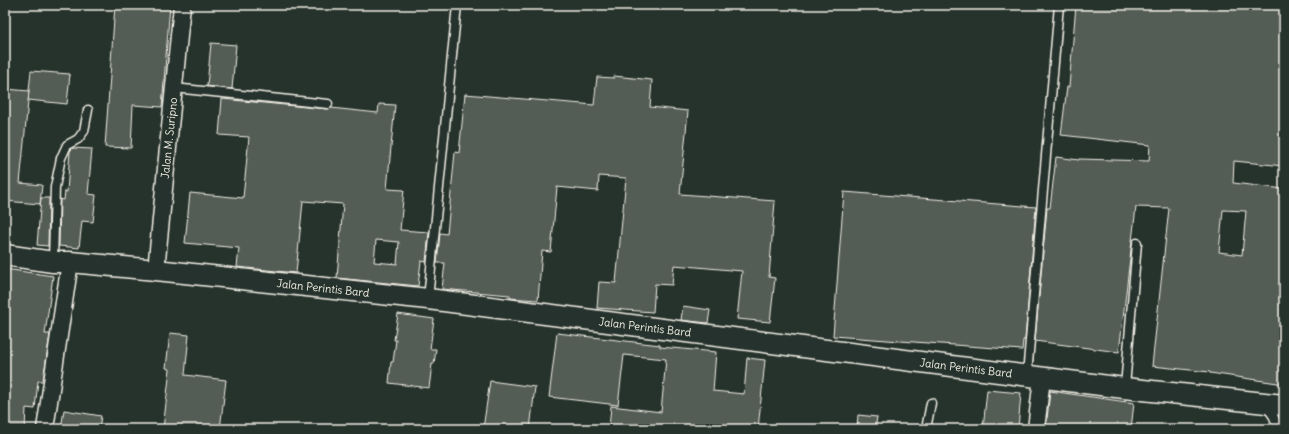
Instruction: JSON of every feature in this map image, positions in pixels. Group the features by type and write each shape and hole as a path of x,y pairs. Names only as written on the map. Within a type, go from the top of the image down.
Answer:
{"street":[{"name":"Jalan M. Suripno","path":"156,270 168,133 182,5"},
{"name":"Jalan Perintis Bard","path":"5,255 428,299 1035,377 1284,405"},
{"path":"45,429 62,262"},
{"path":"1035,377 1036,429"}],"lane":[{"path":"428,299 457,5"},
{"path":"1035,377 1059,5"},
{"path":"174,88 328,104"},
{"path":"62,262 55,187 61,158 67,145 78,139 84,131 88,110"},
{"path":"1124,388 1137,243"},
{"path":"926,429 931,402"},
{"path":"1259,403 1272,411 1278,429"}],"building":[{"path":"115,5 170,5 162,107 133,105 131,148 105,147"},
{"path":"1076,5 1284,5 1284,166 1234,161 1233,183 1284,189 1284,384 1210,372 1152,366 1169,208 1136,207 1119,352 1035,341 1047,208 1050,208 1056,157 1079,160 1149,161 1150,145 1061,135 1067,87 1069,87","holes":["1223,210 1246,211 1242,255 1219,252"]},
{"path":"211,43 236,45 232,89 207,86"},
{"path":"31,71 70,74 67,104 28,100"},
{"path":"614,76 652,80 650,107 688,111 680,194 775,201 769,277 775,278 770,322 737,319 742,271 674,265 672,285 655,284 653,312 597,308 599,282 616,283 626,178 599,176 598,191 557,187 551,252 542,251 538,300 510,298 510,295 442,289 445,263 437,263 440,233 447,234 455,152 459,153 465,94 594,105 597,77 614,78"},
{"path":"5,89 29,91 20,183 42,185 40,204 5,201"},
{"path":"222,99 378,113 379,104 395,105 387,189 404,190 400,230 429,232 426,262 421,261 418,286 337,278 343,204 303,201 296,273 237,267 239,248 185,243 190,193 243,198 249,137 219,135","holes":["376,240 399,242 397,264 374,262"]},
{"path":"73,148 92,149 88,194 96,195 93,222 82,221 79,248 59,246 60,199 64,200 65,191 67,192 70,151"},
{"path":"844,192 1036,207 1025,340 1023,340 1022,350 833,336"},
{"path":"41,198 49,198 48,246 37,245"},
{"path":"5,269 53,276 45,334 50,334 43,381 38,381 35,409 26,408 25,429 5,429"},
{"path":"683,306 710,310 708,323 681,320"},
{"path":"398,314 434,319 430,349 436,349 434,364 432,364 429,388 389,383 391,362 393,362 396,340 394,340"},
{"path":"170,333 189,335 185,375 226,380 220,429 163,429 170,369 166,368"},
{"path":"557,333 660,345 660,347 716,352 713,391 744,394 747,358 765,360 758,429 609,429 611,406 661,412 666,359 624,355 618,405 549,397"},
{"path":"490,381 535,387 530,429 483,429"},
{"path":"987,390 1021,393 1018,429 983,429"},
{"path":"1050,391 1134,403 1131,429 1046,429"},
{"path":"64,410 101,416 99,429 61,429"},
{"path":"858,415 877,417 875,429 857,429"}]}
